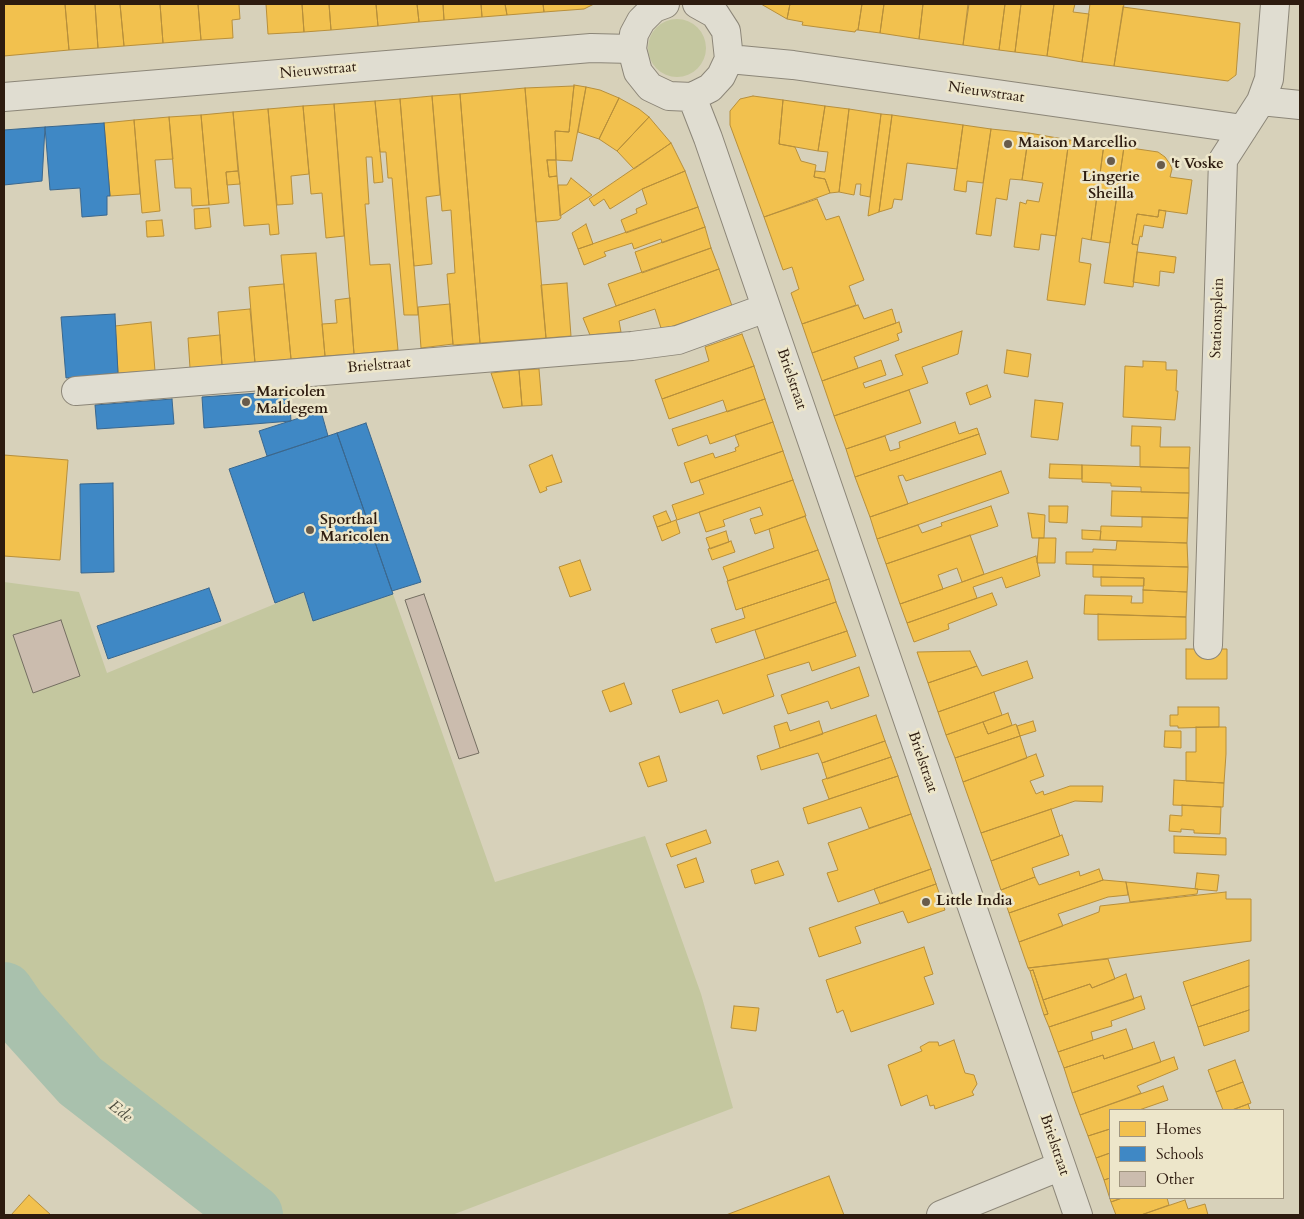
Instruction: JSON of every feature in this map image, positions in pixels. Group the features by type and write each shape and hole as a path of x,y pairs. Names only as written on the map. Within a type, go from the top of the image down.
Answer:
{"street":[{"path":"657,5 641,22 634,34 632,49 638,72 650,87 669,96 692,97 710,88 721,76 729,59 726,31 715,14 697,4"},
{"name":"Stationsplein","path":"1208,645 1223,160 1261,101 1269,79 1275,4"},
{"name":"Nieuwstraat","path":"4,97 591,48 632,49"},
{"name":"Nieuwstraat","path":"729,59 793,65 1243,129"},
{"name":"Brielstraat","path":"692,97 1078,1215"},
{"path":"1261,101 1300,105"},
{"name":"Brielstraat","path":"76,391 641,345 678,340 766,308"},
{"path":"941,1215 1061,1166"}],"green space":[{"path":"677,19 688,21 701,32 706,48 704,59 693,72 677,77 666,75 653,64 648,48 650,37 661,24"},
{"path":"4,582 79,592 107,673 304,592 313,620 393,594 495,882 645,836 701,994 733,1108 452,1215 253,1215 80,1081 17,1011 4,992"}],"building: Homes":[{"path":"4,4 65,4 69,50 4,56"},
{"path":"65,4 95,4 98,48 69,50"},
{"path":"95,4 120,4 124,46 98,48"},
{"path":"120,4 160,4 163,43 124,46"},
{"path":"160,4 198,4 201,40 163,43"},
{"path":"198,4 239,4 240,19 232,20 233,38 201,40"},
{"path":"266,4 302,4 304,32 268,34"},
{"path":"302,4 329,4 331,30 304,32"},
{"path":"329,4 376,4 378,26 331,30"},
{"path":"376,4 417,4 419,22 378,26"},
{"path":"417,4 443,4 444,20 419,22"},
{"path":"443,4 481,4 482,17 444,20"},
{"path":"481,4 505,4 507,15 482,17"},
{"path":"505,4 543,4 544,12 507,15"},
{"path":"543,4 594,4 584,9 544,12"},
{"path":"761,4 790,4 787,19"},
{"path":"790,4 862,4 858,30 855,32 802,25 803,22 787,19"},
{"path":"862,4 884,4 880,33 858,30"},
{"path":"884,4 923,4 919,39 880,33"},
{"path":"923,4 969,4 963,45 919,39"},
{"path":"968,4 1005,4 999,50 963,45"},
{"path":"1005,4 1021,4 1015,52 999,50"},
{"path":"1021,4 1054,4 1047,56 1015,52"},
{"path":"1054,4 1075,4 1073,12 1089,14 1082,62 1047,56"},
{"path":"1090,4 1124,4 1114,66 1082,62"},
{"path":"1123,7 1240,23 1236,75 1228,81 1114,66"},
{"path":"574,85 586,87 572,161 556,160 555,131 569,132"},
{"path":"574,86 569,132 555,131 556,160 547,160 549,177 557,176 561,218 558,220 536,222 525,88"},
{"path":"586,87 600,90 619,98 599,139 578,132"},
{"path":"525,88 546,338 480,343 460,94"},
{"path":"460,94 480,343 453,345 447,274 455,273 451,210 442,211 432,96"},
{"path":"432,96 440,195 426,197 432,264 414,266 400,99"},
{"path":"753,96 783,100 779,144 795,147 801,161 816,165 814,177 825,179 830,193 764,217 730,125 730,111 740,99"},
{"path":"619,98 649,117 617,151 599,139"},
{"path":"400,99 418,315 404,315 392,178 388,178 386,152 380,152 375,101"},
{"path":"783,100 825,106 818,151 779,144"},
{"path":"375,101 383,182 374,183 372,157 366,157 369,204 365,204 370,265 390,264 398,350 354,354 334,104"},
{"path":"334,104 344,236 326,238 322,193 311,194 303,106"},
{"path":"303,106 309,174 291,176 293,204 277,205 268,109"},
{"path":"825,106 849,109 839,192 830,193 825,179 814,177 815,171 825,172 828,152 818,151"},
{"path":"268,109 279,234 270,235 269,224 244,226 233,112"},
{"path":"849,109 881,114 870,197 860,195 861,184 856,184 854,195 839,192"},
{"path":"233,112 238,171 226,172 229,203 209,205 201,115"},
{"path":"881,114 892,115 879,212 868,216"},
{"path":"201,115 209,205 192,206 191,188 175,188 169,117"},
{"path":"892,115 963,125 957,169 907,163 902,200 894,199 892,208 879,212"},
{"path":"169,117 173,159 155,160 160,211 142,213 134,120"},
{"path":"649,117 671,143 634,169 617,151"},
{"path":"134,120 140,194 110,196 104,123"},
{"path":"963,125 991,129 983,183 967,181 966,192 954,190"},
{"path":"991,129 1029,133 1022,180 1010,179 1007,200 996,198 991,236 976,234"},
{"path":"1029,133 1069,140 1056,236 1041,234 1039,250 1014,247 1020,202 1026,204 1027,200 1039,202 1043,183 1022,180"},
{"path":"1069,140 1104,144 1091,240 1082,238 1079,262 1091,264 1085,305 1047,300"},
{"path":"671,143 685,171 642,189 610,209 604,199 594,206 589,199"},
{"path":"1104,144 1124,147 1110,243 1091,240"},
{"path":"1124,147 1158,152 1170,164 1172,169 1170,177 1192,180 1187,214 1159,210 1158,217 1137,214 1132,244 1138,245 1133,287 1104,283"},
{"path":"547,160 556,160 557,176 549,177"},
{"path":"238,171 240,184 227,185 226,172"},
{"path":"685,171 698,207 626,233 621,220 637,213 636,209 647,204 642,189"},
{"path":"571,178 592,195 560,216 558,185 567,185"},
{"path":"817,199 826,220 839,216 864,280 849,286 856,305 802,324 791,293 799,289 792,267 783,270 764,217"},
{"path":"698,207 705,227 662,243 661,239 634,249 632,243 604,252 606,256 584,265 578,249"},
{"path":"209,208 211,227 195,229 194,209"},
{"path":"1159,210 1166,211 1163,228 1144,225 1142,237 1140,236 1138,245 1132,244 1137,214 1158,217"},
{"path":"162,220 164,236 147,237 146,221"},
{"path":"586,224 593,244 578,249 572,233"},
{"path":"705,227 711,248 642,273 635,252"},
{"path":"711,248 719,269 616,306 608,284"},
{"path":"1137,252 1176,257 1174,273 1160,271 1159,286 1133,282"},
{"path":"316,253 325,356 291,359 281,255"},
{"path":"719,269 732,306 670,327 661,328 655,309 619,321 621,332 590,335 583,318"},
{"path":"567,283 571,336 546,338 541,285"},
{"path":"284,284 291,359 255,363 249,287"},
{"path":"350,298 354,354 325,356 322,324 337,323 335,300"},
{"path":"450,304 453,344 421,348 418,307"},
{"path":"858,305 864,319 892,309 896,323 812,353 802,324"},
{"path":"250,309 255,363 222,365 218,312"},
{"path":"151,322 155,371 118,373 115,326"},
{"path":"899,322 902,332 897,334 899,340 854,357 858,368 822,381 812,353"},
{"path":"962,331 958,354 922,367 928,383 834,416 822,381 881,360 886,375 863,383 865,388 903,375 895,355"},
{"path":"742,334 754,366 662,399 655,380 709,361 705,347"},
{"path":"220,335 222,365 190,368 188,338"},
{"path":"1007,350 1031,354 1028,377 1004,373"},
{"path":"1143,361 1166,362 1166,370 1177,370 1176,391 1178,391 1175,420 1123,417 1125,366 1143,367"},
{"path":"754,366 765,399 727,412 723,400 669,419 662,399"},
{"path":"539,369 542,405 522,406 519,370"},
{"path":"519,370 522,406 503,408 491,373"},
{"path":"987,385 991,397 970,405 966,393"},
{"path":"909,390 921,423 846,449 834,416"},
{"path":"765,399 773,422 710,444 707,435 678,446 672,429"},
{"path":"1035,400 1063,403 1058,440 1031,437"},
{"path":"773,422 783,451 691,483 684,463 713,453 715,458 736,451 735,448 739,446 735,435"},
{"path":"955,422 959,434 977,428 979,434 855,477 846,449 885,436 890,451 900,448 899,442"},
{"path":"1132,426 1161,427 1160,447 1190,447 1189,468 1140,467 1140,446 1131,446"},
{"path":"979,434 986,454 906,481 903,475 898,476 908,504 870,517 855,477"},
{"path":"783,451 793,480 677,520 672,505 704,494 699,480"},
{"path":"4,455 68,460 60,560 4,556"},
{"path":"552,455 562,482 546,487 547,490 540,493 529,465"},
{"path":"1050,464 1082,465 1082,479 1049,478"},
{"path":"1082,465 1189,468 1189,493 1141,492 1141,487 1111,486 1111,483 1082,482"},
{"path":"1001,471 1009,493 877,539 870,517"},
{"path":"793,480 806,516 755,534 750,519 763,515 760,507 723,520 725,526 706,532 699,512"},
{"path":"1112,491 1189,493 1188,518 1111,516"},
{"path":"991,506 998,526 886,564 877,539 918,525 922,533 942,526 941,523"},
{"path":"1049,506 1068,506 1067,523 1049,522"},
{"path":"666,511 671,522 657,527 653,516"},
{"path":"1028,513 1045,515 1044,538 1032,538"},
{"path":"805,516 818,550 728,581 723,567 774,548 769,529"},
{"path":"1142,517 1188,518 1187,543 1100,540 1101,526 1142,527"},
{"path":"676,520 680,533 662,541 657,527"},
{"path":"1082,530 1101,531 1100,540 1082,539"},
{"path":"726,531 729,542 710,549 706,538"},
{"path":"970,535 984,574 962,582 957,568 938,575 943,589 900,604 886,564"},
{"path":"1039,538 1056,538 1055,563 1037,563"},
{"path":"731,541 735,552 712,560 708,549"},
{"path":"1117,541 1187,543 1188,567 1066,564 1066,552 1093,552 1093,549 1116,550"},
{"path":"818,550 829,579 736,610 727,581"},
{"path":"1036,556 1040,576 1006,588 1002,577 973,587 977,598 907,623 900,604"},
{"path":"580,560 591,590 570,597 559,567"},
{"path":"1093,565 1188,567 1187,592 1143,590 1144,578 1093,577"},
{"path":"1101,577 1144,578 1144,586 1101,586"},
{"path":"829,579 836,602 716,643 711,629 745,618 742,608"},
{"path":"1143,590 1187,592 1186,617 1084,614 1085,595 1132,596 1131,603 1143,603"},
{"path":"992,593 997,605 948,624 949,629 914,642 907,623"},
{"path":"836,602 847,631 765,659 755,630"},
{"path":"1098,614 1186,617 1186,639 1098,640"},
{"path":"847,631 856,656 812,671 809,662 767,675 774,696 723,714 718,700 680,713 672,690"},
{"path":"1186,649 1227,649 1227,679 1186,679"},
{"path":"970,651 977,666 928,683 917,652"},
{"path":"1027,661 1033,678 938,712 928,683 977,666 982,676"},
{"path":"859,667 869,696 831,709 828,701 788,714 781,695"},
{"path":"624,683 632,704 610,712 602,691"},
{"path":"994,692 1002,715 946,735 938,712"},
{"path":"1178,707 1219,707 1219,727 1178,728 1178,726 1170,726 1170,715 1178,715"},
{"path":"1008,713 1012,725 988,734 983,722"},
{"path":"876,715 885,741 822,763 818,753 761,770 757,756"},
{"path":"819,721 823,734 780,748 774,726 787,722 790,731"},
{"path":"1033,721 1036,731 1020,736 1017,726"},
{"path":"983,722 988,734 1016,724 1020,736 955,758 946,735"},
{"path":"1196,727 1226,727 1224,783 1186,781 1186,752 1196,752"},
{"path":"1165,731 1181,731 1181,748 1164,747"},
{"path":"1020,736 1027,758 963,782 955,758"},
{"path":"885,741 891,757 827,779 822,763"},
{"path":"1036,754 1044,776 1030,781 1036,794 1043,791 1044,795 1070,786 1103,786 1102,802 1075,801 981,833 963,782"},
{"path":"659,756 667,781 648,787 639,763"},
{"path":"891,757 898,776 829,799 822,780"},
{"path":"898,776 911,814 869,828 861,807 808,824 803,808"},
{"path":"1174,780 1224,783 1223,807 1173,805"},
{"path":"1182,805 1221,807 1220,834 1194,833 1194,830 1181,829 1181,832 1169,831 1170,815 1182,816"},
{"path":"1051,809 1060,836 991,861 981,833"},
{"path":"911,814 931,869 838,902 827,873 838,870 828,843"},
{"path":"706,830 711,843 671,857 666,844"},
{"path":"1062,835 1069,855 1032,868 1035,877 1001,890 991,861"},
{"path":"1174,836 1226,838 1226,855 1174,853"},
{"path":"696,858 704,882 685,888 677,865"},
{"path":"778,861 784,875 755,884 751,870"},
{"path":"931,869 936,884 880,904 874,889"},
{"path":"1099,869 1103,880 1009,913 1001,890 1035,877 1039,885 1079,871 1080,876"},
{"path":"1197,873 1219,875 1217,891 1195,889"},
{"path":"1103,880 1126,882 1128,895 1108,897 1058,914 1063,926 1019,942 1009,913"},
{"path":"1126,882 1198,889 1197,894 1130,902"},
{"path":"936,884 945,910 908,923 903,911 855,927 861,943 819,957 809,928"},
{"path":"1226,892 1226,899 1251,899 1251,941 1028,968 1019,942 1099,912 1100,906"},
{"path":"924,947 933,974 924,977 934,1004 851,1032 843,1010 837,1013 826,980"},
{"path":"1108,959 1115,979 1092,988 1090,984 1043,1000 1033,970 1030,971 1028,968"},
{"path":"1249,960 1249,986 1191,1006 1183,982"},
{"path":"1033,970 1048,1014 1044,1015 1030,971"},
{"path":"1126,974 1134,999 1049,1027 1044,1015 1048,1014 1043,1000 1090,984 1092,988"},
{"path":"1249,986 1249,1010 1198,1027 1191,1006"},
{"path":"1141,996 1145,1009 1111,1021 1112,1026 1091,1032 1093,1040 1058,1052 1049,1027"},
{"path":"734,1006 759,1008 756,1031 731,1028"},
{"path":"1249,1010 1249,1031 1204,1046 1198,1027"},
{"path":"1126,1029 1133,1049 1104,1059 1103,1055 1064,1068 1058,1052"},
{"path":"954,1040 965,1073 974,1075 977,1084 972,1092 974,1095 935,1109 934,1105 930,1106 927,1095 901,1106 888,1065 922,1051 920,1047 929,1042 938,1042 939,1046"},
{"path":"1154,1042 1161,1062 1072,1093 1064,1068 1103,1055 1104,1059"},
{"path":"1174,1057 1178,1069 1137,1086 1141,1093 1080,1115 1072,1093"},
{"path":"1235,1060 1243,1082 1216,1092 1208,1070"},
{"path":"1243,1082 1251,1103 1235,1109 1223,1109 1216,1092"},
{"path":"1163,1086 1168,1100 1142,1109 1109,1109 1109,1129 1088,1136 1080,1115"},
{"path":"1248,1104 1250,1109 1235,1109"},
{"path":"1109,1129 1109,1153 1096,1158 1088,1136"},
{"path":"1109,1153 1109,1178 1104,1180 1096,1158"},
{"path":"829,1176 844,1215 726,1215"},
{"path":"1109,1178 1109,1196 1104,1180"},
{"path":"29,1195 51,1215 11,1215"},
{"path":"1119,1199 1167,1199 1169,1205 1141,1215 1116,1215 1111,1202"},
{"path":"1185,1200 1188,1209 1205,1204 1208,1215 1141,1215"}],"building: Schools":[{"path":"104,123 110,196 107,196 107,215 82,217 80,188 50,190 45,127"},
{"path":"45,127 42,181 4,185 4,130"},
{"path":"115,314 118,373 66,378 61,317"},
{"path":"289,391 291,421 204,428 202,397"},
{"path":"172,399 174,424 97,429 95,405"},
{"path":"321,411 328,436 267,456 259,431"},
{"path":"366,423 421,582 392,591 337,433"},
{"name":"Sporthal Maricolen","path":"337,433 393,594 313,621 304,592 275,603 229,469"},
{"path":"113,483 114,572 81,573 80,484"},
{"path":"209,588 221,621 108,659 97,626"}],"building: Other":[{"path":"424,594 479,753 459,759 405,600"},
{"path":"61,620 80,676 33,693 13,635"}],"waterway":[{"name":"Ede","path":"4,992 17,1011 80,1081 253,1215"}],"place":[{"name":"Maison Marcellio","path":"1008,144"},
{"name":"Lingerie Sheilla","path":"1111,161"},
{"name":"'t Voske","path":"1161,165"},
{"name":"Maricolen Maldegem","path":"246,402"},
{"name":"Sporthal Maricolen","path":"310,530"},
{"name":"Little India","path":"926,902"}]}
